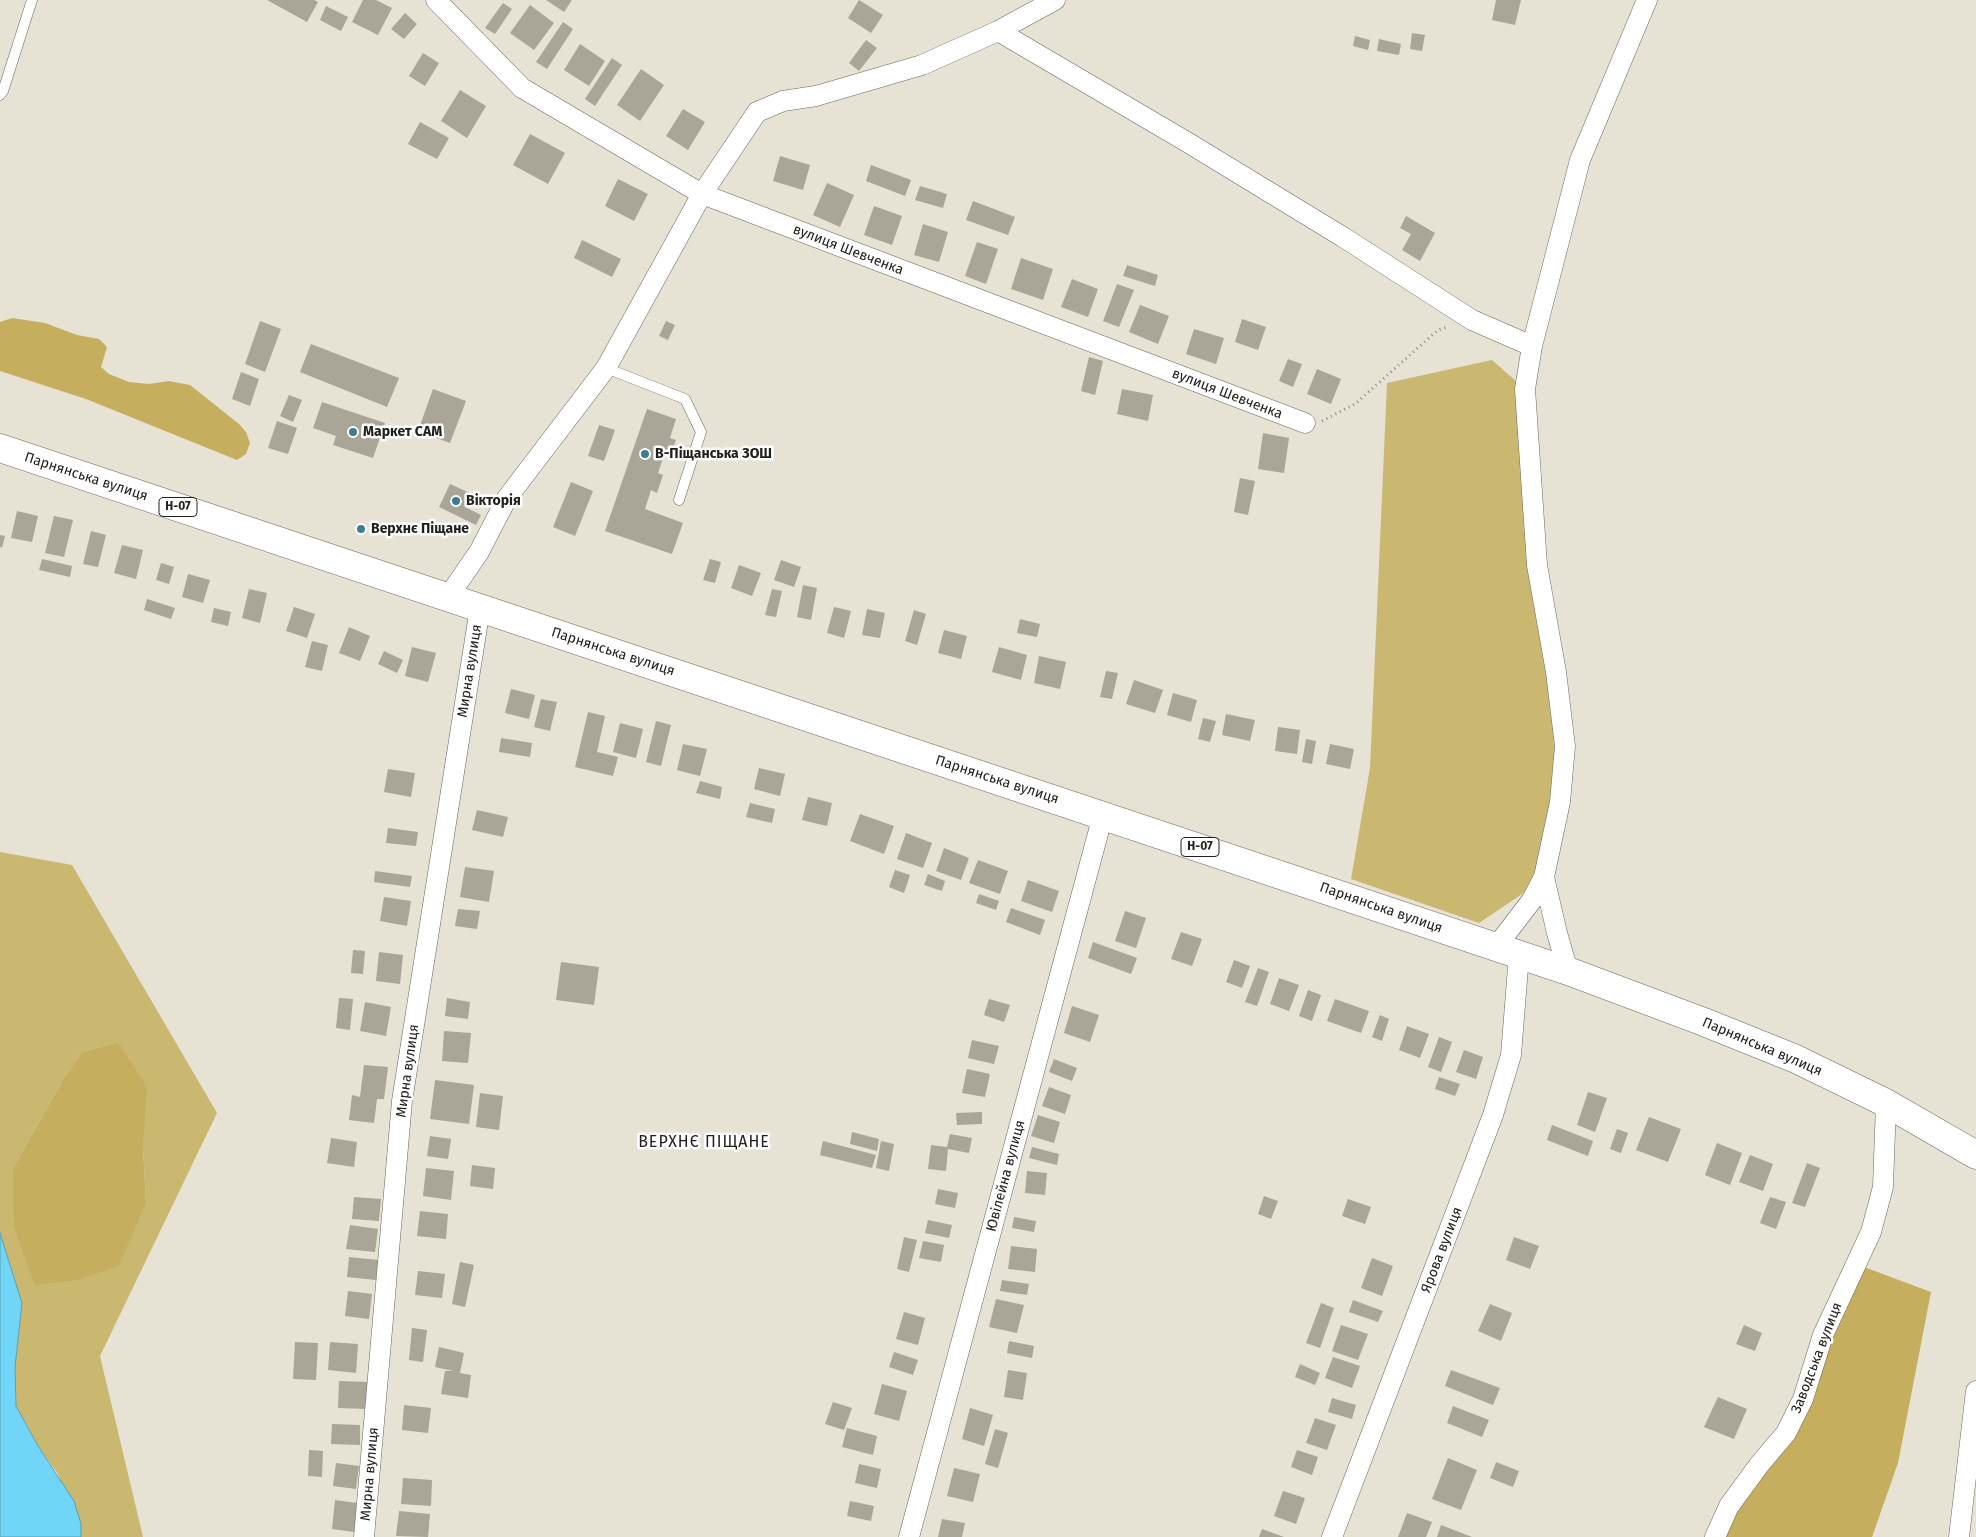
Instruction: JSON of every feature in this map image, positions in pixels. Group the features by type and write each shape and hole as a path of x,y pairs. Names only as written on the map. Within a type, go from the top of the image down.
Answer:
{"main road":[{"name":"Парнянська вулиця","path":"0,448 1568,971 1796,1059 1886,1102 1976,1156"}],"street":[{"name":"вулиця Шевченка","path":"436,0 522,88 702,194 1306,424"},
{"path":"448,597 479,552 507,498 606,368 702,194 756,112 783,101 816,96 922,65 998,31 1055,0"},
{"path":"1508,951 1544,877 1560,802 1565,746 1556,672 1537,565 1525,389 1532,346 1580,160 1647,0"},
{"path":"998,31 1344,237 1472,320 1532,346"},
{"name":"Мирна вулиця","path":"364,1537 402,1101 480,608"},
{"name":"Ювілейна вулиця","path":"909,1537 1103,815"},
{"path":"1544,877 1568,971"},
{"name":"Ярова вулиця","path":"1332,1537 1493,1115 1511,1055 1508,951"},
{"name":"Заводська вулиця","path":"1715,1537 1729,1506 1759,1465 1786,1433 1804,1399 1823,1335 1871,1232 1883,1187 1886,1102"},
{"path":"1959,1537 1976,1391"}],"lane":[{"path":"0,95 3,91 32,0"},
{"path":"606,368 685,399 701,432 679,500"}],"path":[{"path":"1306,424 1321,422 1355,404 1438,330 1472,320"}],"shaded area":[{"path":"12,318 45,323 77,335 99,339 107,347 101,367 109,374 129,382 149,384 169,381 190,385 239,424 246,432 250,443 246,454 237,460 86,399 0,371 0,322"},
{"path":"1492,360 1525,389 1565,745 1544,877 1479,923 1351,879 1370,768 1387,383"},
{"path":"0,852 72,865 217,1113 100,1356 143,1537 81,1537 81,1524 58,1474 38,1446 16,1406 15,1367 22,1303 0,1233","holes":["118,1042 143,1148 146,1202 13,1168 64,1078 82,1052"]},
{"path":"118,1042 147,1087 143,1148 146,1202 119,1266 77,1280 35,1285 14,1228 13,1168 64,1078 82,1052"},
{"path":"1856,1264 1931,1292 1898,1463 1872,1537 1715,1537 1786,1433"}],"water":[{"path":"0,1233 22,1303 15,1367 16,1406 38,1446 74,1501 81,1524 81,1537 0,1537"}],"building":[{"path":"267,0 314,0 318,2 307,22"},
{"path":"363,0 376,0 392,8 378,35 352,22"},
{"path":"546,0 572,0 564,12"},
{"path":"859,0 883,15 871,33 848,18"},
{"path":"1496,0 1521,0 1515,25 1492,20"},
{"path":"503,3 512,9 495,34 485,28"},
{"path":"530,5 554,23 534,50 510,33"},
{"path":"326,6 348,17 341,31 320,20"},
{"path":"405,13 417,24 404,39 391,29"},
{"path":"563,22 573,29 547,69 536,62"},
{"path":"1412,33 1425,35 1422,51 1410,49"},
{"path":"1355,36 1370,40 1368,50 1353,46"},
{"path":"1379,39 1401,44 1399,55 1377,51"},
{"path":"866,40 877,48 859,71 849,63"},
{"path":"580,44 605,61 589,86 564,70"},
{"path":"423,53 439,63 425,86 409,76"},
{"path":"612,58 622,65 595,106 585,99"},
{"path":"641,69 664,85 640,121 617,105"},
{"path":"460,90 486,106 467,138 441,121"},
{"path":"683,109 705,122 688,150 666,136"},
{"path":"420,122 449,138 437,159 408,144"},
{"path":"530,134 565,153 548,184 513,165"},
{"path":"780,156 810,165 803,190 773,181"},
{"path":"871,165 911,180 905,196 866,181"},
{"path":"618,179 648,194 634,221 605,206"},
{"path":"827,183 854,195 840,227 813,215"},
{"path":"920,186 947,194 943,208 915,200"},
{"path":"973,201 1015,217 1008,235 966,220"},
{"path":"874,206 902,216 892,245 864,235"},
{"path":"1406,216 1435,233 1420,261 1402,250 1411,234 1400,228"},
{"path":"923,224 948,232 939,262 914,255"},
{"path":"582,240 621,259 612,277 574,258"},
{"path":"977,242 998,249 986,284 965,276"},
{"path":"1021,258 1053,269 1043,300 1011,289"},
{"path":"1127,265 1158,275 1155,286 1123,276"},
{"path":"1072,279 1098,289 1088,317 1061,307"},
{"path":"1117,284 1134,290 1119,327 1103,321"},
{"path":"1140,305 1169,316 1158,344 1129,332"},
{"path":"1242,319 1266,327 1258,350 1235,342"},
{"path":"260,321 281,329 265,372 245,364"},
{"path":"666,321 675,325 668,340 659,336"},
{"path":"1194,329 1224,338 1216,364 1186,354"},
{"path":"311,344 399,378 387,407 300,372"},
{"path":"1089,357 1103,361 1095,395 1081,391"},
{"path":"1288,359 1302,364 1293,387 1279,381"},
{"path":"1317,369 1341,379 1331,404 1307,394"},
{"path":"241,372 259,379 250,406 232,399"},
{"path":"433,389 466,401 450,443 418,431"},
{"path":"1122,389 1153,395 1148,421 1117,414"},
{"path":"289,395 302,400 293,422 280,416"},
{"name":"Маркет САМ","path":"322,402 385,423 373,458 333,445 336,436 313,428"},
{"path":"647,409 676,419 670,438 676,440 671,454 665,452 658,473 663,475 657,493 651,490 645,509 683,523 672,554 605,531"},
{"path":"277,421 297,428 288,454 268,448"},
{"path":"599,425 615,430 604,461 588,456"},
{"path":"1263,433 1289,438 1284,473 1258,469"},
{"path":"1240,478 1255,481 1248,515 1234,512"},
{"path":"571,482 593,491 575,536 553,527"},
{"name":"Вікторія","path":"450,484 474,495 467,508 481,515 476,525 439,507"},
{"path":"17,511 38,516 32,542 11,538"},
{"path":"54,516 73,520 64,557 45,553"},
{"path":"91,531 106,535 98,567 83,564"},
{"path":"0,535 5,536 2,548 0,547"},
{"path":"122,545 143,550 136,579 114,573"},
{"path":"42,559 72,566 70,577 39,570"},
{"path":"710,559 721,562 715,583 703,580"},
{"path":"781,560 801,567 794,587 774,580"},
{"path":"161,563 174,567 169,584 156,580"},
{"path":"739,565 761,573 752,596 731,588"},
{"path":"188,574 210,580 203,603 182,597"},
{"path":"803,585 817,588 811,620 797,617"},
{"path":"249,589 267,593 260,623 242,618"},
{"path":"772,589 782,591 776,617 765,615"},
{"path":"147,599 175,608 171,619 144,610"},
{"path":"294,607 315,614 307,638 286,631"},
{"path":"834,607 851,611 844,638 827,633"},
{"path":"214,608 231,612 228,626 211,622"},
{"path":"867,609 885,613 880,638 862,635"},
{"path":"914,610 926,614 917,645 905,641"},
{"path":"1020,619 1040,624 1037,637 1017,633"},
{"path":"349,627 370,636 360,661 339,653"},
{"path":"944,630 967,636 961,659 938,653"},
{"path":"312,641 328,645 322,671 305,667"},
{"path":"412,647 436,653 428,682 405,676"},
{"path":"999,647 1027,655 1021,680 992,672"},
{"path":"384,651 403,660 397,673 378,664"},
{"path":"1039,656 1066,662 1060,689 1034,683"},
{"path":"1106,671 1118,673 1112,699 1100,697"},
{"path":"1134,680 1163,690 1155,713 1126,704"},
{"path":"511,689 535,695 529,719 505,713"},
{"path":"1173,693 1197,700 1191,722 1167,715"},
{"path":"541,699 557,702 550,731 534,727"},
{"path":"588,712 605,716 597,752 618,757 613,776 575,767"},
{"path":"1226,714 1255,720 1250,741 1222,735"},
{"path":"1203,718 1216,721 1210,742 1198,739"},
{"path":"656,721 671,725 661,766 646,762"},
{"path":"620,723 643,729 636,758 613,752"},
{"path":"1278,727 1300,730 1297,754 1275,751"},
{"path":"501,738 532,743 530,757 499,752"},
{"path":"1306,739 1316,741 1312,764 1302,762"},
{"path":"683,744 707,749 700,776 677,770"},
{"path":"1330,744 1354,749 1350,769 1326,764"},
{"path":"759,768 785,774 780,796 754,789"},
{"path":"388,769 415,773 411,797 384,792"},
{"path":"700,781 722,787 720,799 696,793"},
{"path":"808,797 832,803 827,826 802,820"},
{"path":"750,803 775,809 772,823 746,817"},
{"path":"477,810 508,817 503,837 472,830"},
{"path":"860,814 894,826 884,854 850,841"},
{"path":"388,828 418,832 416,846 386,843"},
{"path":"906,833 932,843 923,868 897,859"},
{"path":"944,848 969,858 961,880 936,871"},
{"path":"978,860 1008,871 1000,894 969,883"},
{"path":"465,867 494,871 489,902 460,897"},
{"path":"895,870 910,875 904,893 889,887"},
{"path":"375,871 412,876 410,887 374,882"},
{"path":"928,874 945,881 942,891 924,885"},
{"path":"1028,880 1059,891 1052,912 1021,901"},
{"path":"979,894 999,901 996,910 976,903"},
{"path":"384,897 411,901 407,926 380,921"},
{"path":"1011,908 1045,920 1040,935 1006,922"},
{"path":"458,909 480,911 477,929 455,926"},
{"path":"1125,911 1146,918 1136,948 1115,941"},
{"path":"1181,932 1202,939 1192,966 1171,959"},
{"path":"1093,942 1137,958 1131,974 1088,958"},
{"path":"353,950 365,951 363,974 351,973"},
{"path":"379,952 403,955 400,984 376,981"},
{"path":"1234,960 1250,966 1242,988 1226,982"},
{"path":"561,962 599,967 594,1005 556,1000"},
{"path":"1258,968 1269,972 1257,1006 1245,1002"},
{"path":"1279,978 1299,985 1289,1011 1270,1004"},
{"path":"1308,990 1321,995 1312,1021 1299,1016"},
{"path":"339,998 353,999 350,1030 336,1028"},
{"path":"447,998 470,1002 468,1019 445,1016"},
{"path":"989,999 1010,1005 1004,1022 984,1015"},
{"path":"1335,999 1369,1011 1361,1033 1327,1021"},
{"path":"365,1002 391,1007 386,1036 360,1031"},
{"path":"1072,1006 1099,1015 1090,1042 1064,1033"},
{"path":"1380,1015 1389,1019 1382,1041 1372,1037"},
{"path":"1407,1026 1429,1034 1420,1058 1399,1050"},
{"path":"444,1031 471,1033 468,1063 442,1061"},
{"path":"1439,1037 1452,1042 1441,1072 1428,1067"},
{"path":"972,1040 999,1046 994,1064 968,1058"},
{"path":"1464,1050 1483,1057 1476,1079 1456,1072"},
{"path":"1054,1059 1077,1068 1072,1081 1049,1072"},
{"path":"364,1065 388,1067 384,1099 377,1099 374,1123 349,1120 352,1095 360,1097"},
{"path":"967,1069 990,1074 985,1097 962,1093"},
{"path":"1439,1077 1460,1084 1455,1096 1435,1089"},
{"path":"435,1080 474,1085 469,1124 430,1119"},
{"path":"1049,1087 1071,1095 1065,1114 1042,1106"},
{"path":"1588,1092 1607,1098 1595,1132 1577,1125"},
{"path":"480,1093 503,1096 499,1130 476,1127"},
{"path":"982,1112 982,1124 957,1125 956,1113"},
{"path":"1038,1115 1060,1122 1054,1143 1031,1136"},
{"path":"1649,1117 1681,1129 1668,1162 1636,1150"},
{"path":"1552,1125 1593,1141 1588,1156 1547,1140"},
{"path":"1617,1129 1628,1133 1621,1153 1610,1149"},
{"path":"852,1132 879,1139 877,1151 850,1144"},
{"path":"950,1134 972,1138 969,1153 948,1149 946,1171 928,1169 931,1145 947,1147"},
{"path":"430,1136 451,1139 448,1159 427,1156"},
{"path":"331,1138 357,1142 354,1167 327,1163"},
{"path":"823,1141 876,1155 872,1168 820,1155"},
{"path":"881,1141 894,1144 889,1171 876,1168"},
{"path":"1717,1143 1742,1153 1730,1185 1705,1175"},
{"path":"1032,1147 1059,1154 1057,1165 1029,1158"},
{"path":"1750,1155 1773,1164 1763,1191 1739,1182"},
{"path":"1807,1163 1820,1168 1805,1207 1792,1203"},
{"path":"472,1165 495,1168 493,1189 470,1186"},
{"path":"426,1168 454,1171 451,1200 423,1196"},
{"path":"1027,1171 1047,1173 1045,1195 1025,1193"},
{"path":"938,1189 958,1193 955,1208 935,1204"},
{"path":"1264,1196 1278,1201 1271,1219 1258,1214"},
{"path":"354,1197 381,1199 379,1221 352,1219"},
{"path":"1770,1197 1786,1202 1776,1229 1760,1223"},
{"path":"1348,1199 1371,1207 1365,1224 1342,1216"},
{"path":"420,1211 448,1214 446,1239 417,1236"},
{"path":"1014,1217 1036,1221 1034,1232 1012,1228"},
{"path":"928,1220 952,1225 949,1238 925,1233"},
{"path":"350,1225 378,1229 375,1252 346,1249"},
{"path":"904,1237 917,1240 909,1272 897,1269"},
{"path":"1514,1237 1539,1246 1530,1269 1506,1260"},
{"path":"923,1241 944,1245 941,1262 919,1258"},
{"path":"1011,1246 1037,1249 1035,1272 1008,1269"},
{"path":"349,1257 378,1260 376,1280 347,1277"},
{"path":"1372,1258 1393,1266 1382,1296 1361,1288"},
{"path":"460,1262 474,1265 465,1307 452,1304"},
{"path":"418,1271 445,1274 442,1298 415,1295"},
{"path":"1002,1280 1029,1284 1027,1295 1000,1291"},
{"path":"348,1291 372,1294 369,1319 345,1316"},
{"path":"996,1299 1024,1305 1017,1333 989,1327"},
{"path":"1353,1300 1383,1311 1378,1322 1349,1312"},
{"path":"1321,1303 1334,1308 1320,1348 1306,1343"},
{"path":"1490,1304 1512,1313 1501,1341 1478,1331"},
{"path":"904,1312 925,1318 918,1345 896,1339"},
{"path":"1341,1325 1368,1334 1358,1360 1332,1351"},
{"path":"1744,1325 1762,1333 1755,1351 1736,1344"},
{"path":"412,1328 427,1330 423,1362 409,1360"},
{"path":"1009,1341 1034,1346 1032,1358 1007,1353"},
{"path":"295,1342 318,1343 316,1380 293,1379"},
{"path":"330,1342 358,1344 356,1373 328,1370"},
{"path":"439,1347 464,1353 460,1373 471,1375 468,1398 441,1394 445,1371 453,1371 435,1367"},
{"path":"894,1352 918,1360 913,1375 889,1367"},
{"path":"1333,1357 1360,1366 1352,1388 1325,1378"},
{"path":"1300,1364 1320,1373 1315,1385 1295,1377"},
{"path":"1008,1370 1027,1373 1023,1400 1004,1397"},
{"path":"1451,1370 1500,1388 1493,1405 1445,1386"},
{"path":"339,1381 369,1382 368,1409 338,1408"},
{"path":"882,1384 907,1391 899,1421 874,1414"},
{"path":"1718,1397 1747,1409 1734,1439 1704,1427"},
{"path":"1332,1398 1356,1405 1352,1419 1328,1412"},
{"path":"833,1402 852,1408 844,1430 825,1424"},
{"path":"404,1405 431,1408 428,1433 402,1430"},
{"path":"1453,1406 1489,1420 1482,1437 1447,1423"},
{"path":"970,1408 993,1415 984,1446 962,1439"},
{"path":"1315,1418 1336,1425 1327,1450 1306,1443"},
{"path":"332,1424 360,1425 360,1445 331,1444"},
{"path":"847,1428 877,1436 873,1455 842,1447"},
{"path":"995,1429 1008,1433 998,1468 985,1464"},
{"path":"309,1450 323,1451 322,1477 308,1476"},
{"path":"1297,1450 1318,1457 1312,1475 1291,1467"},
{"path":"1448,1458 1477,1470 1461,1510 1432,1499"},
{"path":"1496,1462 1519,1471 1513,1487 1490,1478"},
{"path":"336,1463 359,1466 356,1489 333,1486"},
{"path":"859,1464 881,1469 877,1488 855,1483"},
{"path":"954,1468 980,1474 973,1502 947,1496"},
{"path":"403,1478 432,1480 431,1506 401,1504"},
{"path":"1283,1491 1305,1498 1296,1524 1274,1516"},
{"path":"335,1500 357,1503 354,1532 332,1529"},
{"path":"850,1501 874,1506 871,1521 847,1516"},
{"path":"399,1511 430,1514 428,1537 396,1536"},
{"path":"1407,1513 1432,1522 1426,1537 1398,1537"},
{"path":"942,1519 965,1523 962,1537 938,1537"},
{"path":"1441,1525 1472,1537 1437,1537"},
{"path":"1262,1529 1284,1537 1259,1537"}],"place":[{"name":"Маркет САМ","path":"353,432"},
{"name":"В-Піщанська ЗОШ","path":"645,454"},
{"name":"Вікторія","path":"456,501"},
{"name":"Верхнє Піщане","path":"361,529"}],"district":[{"name":"ВЕРХНЄ ПІЩАНЕ","path":"704,1143"}]}
